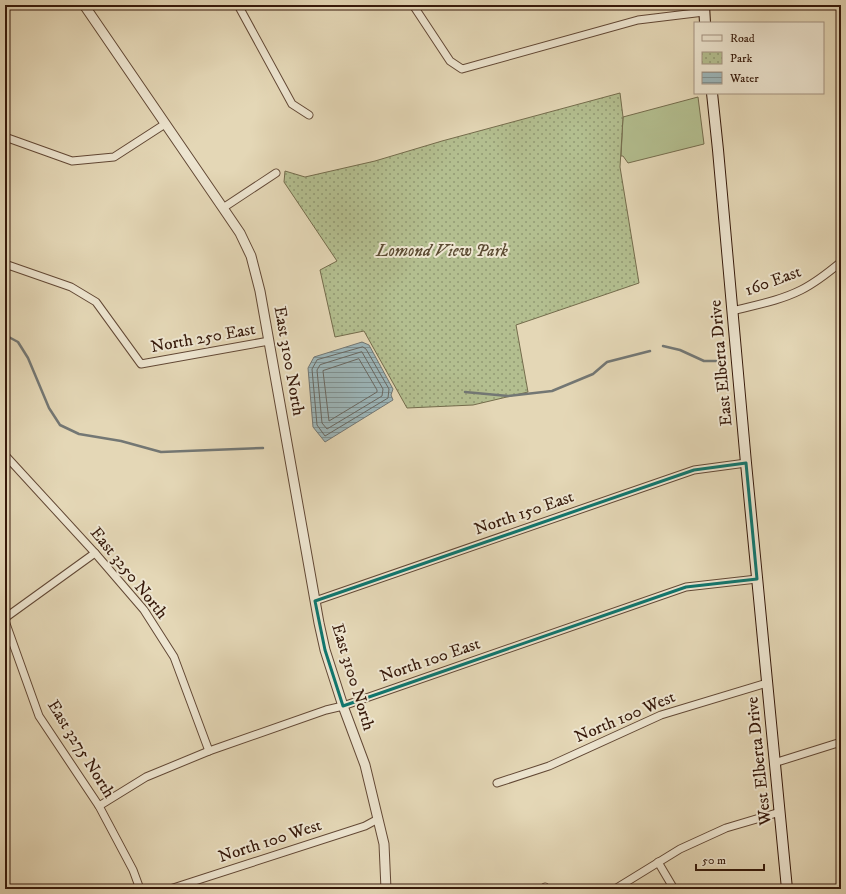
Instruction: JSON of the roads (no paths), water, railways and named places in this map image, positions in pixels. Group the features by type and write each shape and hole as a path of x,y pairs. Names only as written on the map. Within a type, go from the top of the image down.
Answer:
{"main road":[{"path":"704,9 705,22"},
{"name":"East Elberta Drive","path":"712,94 762,629"},
{"name":"West Elberta Drive","path":"762,629 787,889"}],"street":[{"name":"East 3100 North","path":"84,5 240,233 251,256 260,292 325,650 343,706 365,766 384,844 386,889"},
{"path":"238,5 292,104 309,115"},
{"path":"413,5 450,61 462,69 638,20 704,9"},
{"path":"5,137 72,160 114,157 165,124"},
{"path":"223,208 276,173"},
{"name":"160 East","path":"732,311 771,302 800,290 826,274 841,262"},
{"name":"North 250 East","path":"5,264 71,287 96,302 141,364 269,341"},
{"name":"East 3250 North","path":"6,457 95,553 144,610 174,657 209,751"},
{"name":"North 150 East","path":"315,601 694,470 746,464"},
{"path":"5,620 95,553"},
{"name":"North 100 East","path":"99,806 146,777 209,751 326,710 343,706 686,587 757,579"},
{"name":"East 3275 North","path":"5,620 39,716 99,806 133,870 140,889"},
{"name":"North 100 West","path":"497,783 549,766 661,715 767,683"},
{"path":"774,763 841,742"},
{"path":"615,889 680,849 726,828 780,812"},
{"name":"North 100 West","path":"170,889 365,826 378,819"},
{"path":"658,862 674,889"}],"water":[{"path":"362,342 369,345 393,389 391,395 393,400 325,442 313,427 308,368 314,357"}],"waterway":[{"path":"5,335 18,342 28,358 49,408 60,425 79,434 121,441 161,452 263,448"},
{"path":"663,346 680,350 704,361 722,361"},
{"path":"465,392 508,396 552,391 593,374 607,362 650,351"}],"park label":[{"name":"Lomond View Park","path":"442,251"}]}
